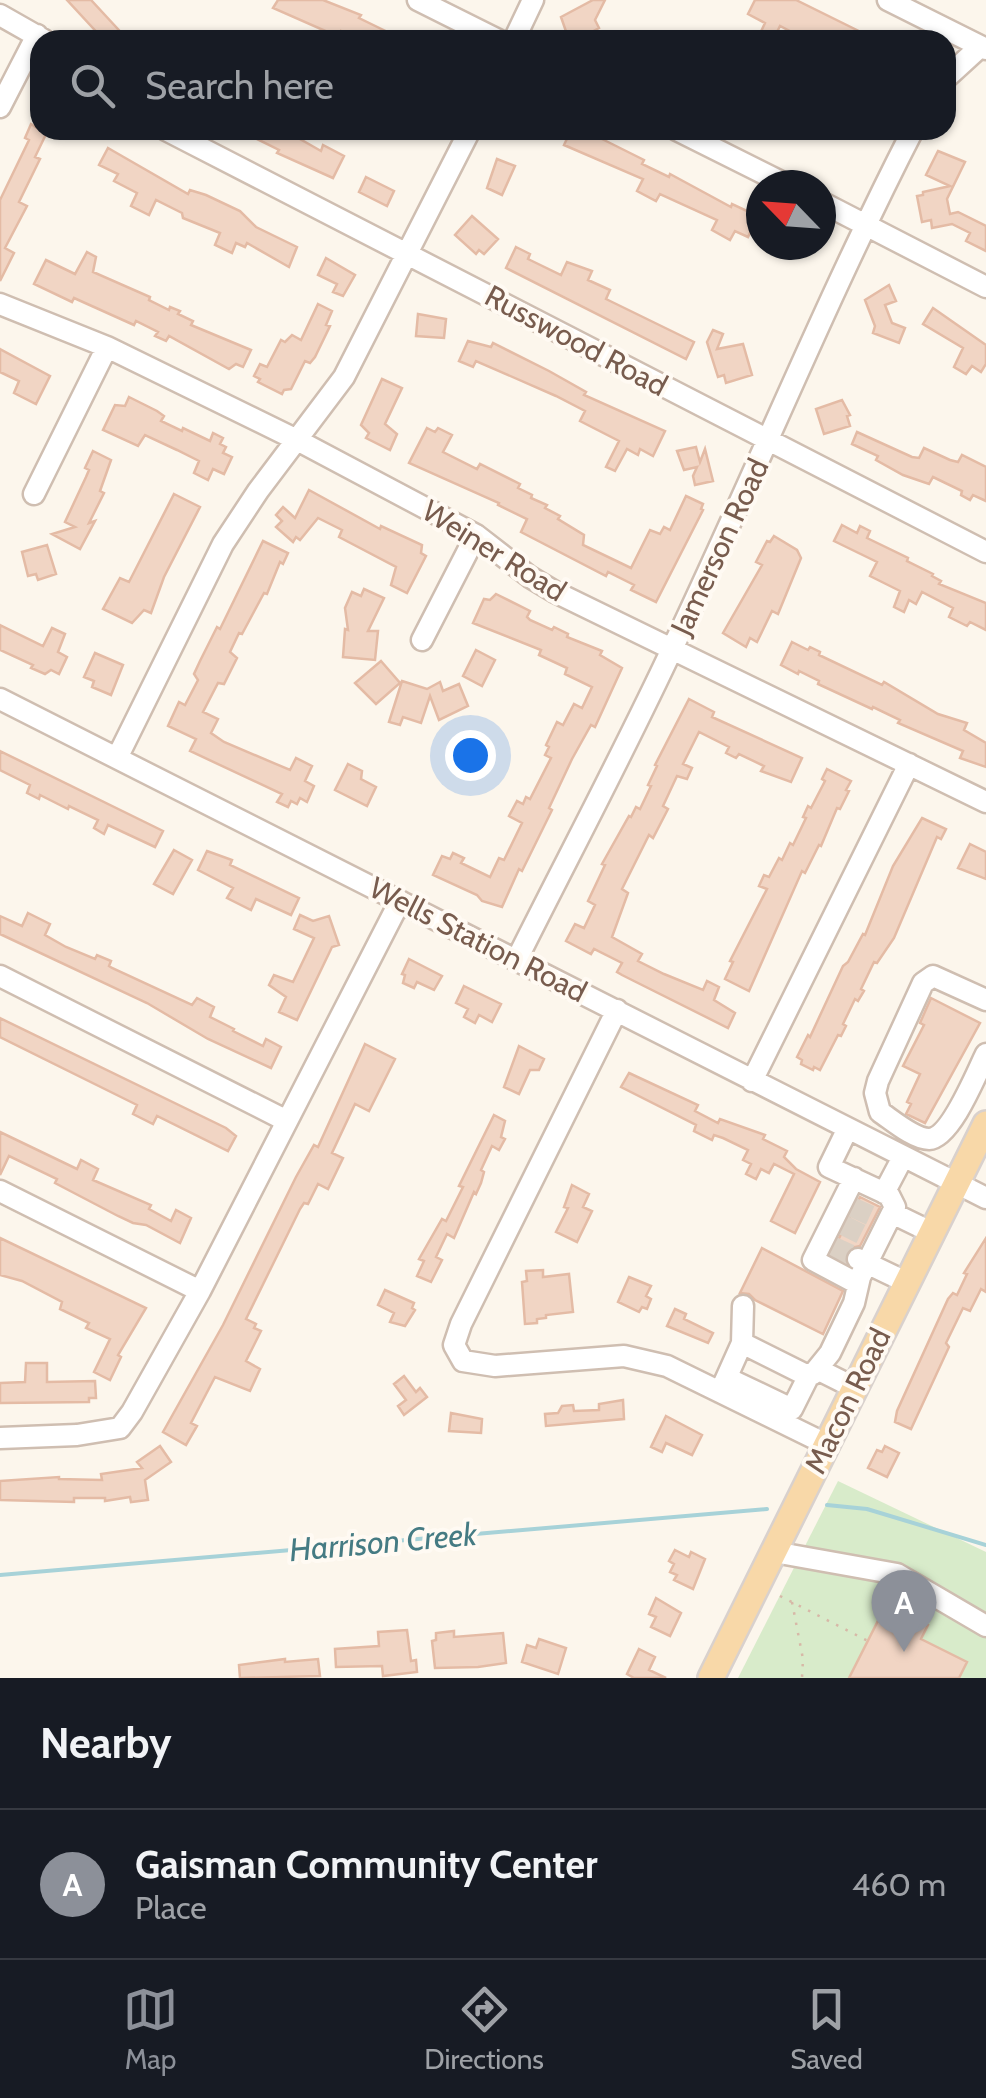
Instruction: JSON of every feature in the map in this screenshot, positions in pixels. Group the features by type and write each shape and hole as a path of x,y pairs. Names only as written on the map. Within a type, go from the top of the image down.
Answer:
{"main road":[{"name":"Macon Road","path":"711,1678 986,1124"}],"street":[{"path":"418,0 478,30"},
{"path":"519,30 533,0"},
{"path":"888,0 947,30"},
{"path":"0,15 30,32"},
{"path":"956,34 983,48 956,70"},
{"path":"0,107 30,54"},
{"name":"Russwood Road","path":"186,140 986,552"},
{"path":"118,758 223,544 258,490 344,377 465,140"},
{"path":"697,140 757,170"},
{"name":"Jamerson Road","path":"517,959 672,650 768,442 793,377 908,140"},
{"path":"836,210 986,287"},
{"name":"Weiner Road","path":"0,304 107,347 297,440 476,534 542,585 986,802"},
{"path":"34,494 107,347"},
{"path":"422,640 476,534"},
{"name":"Wells Station Road","path":"0,698 986,1198"},
{"path":"752,1080 909,764"},
{"path":"0,1438 77,1435 120,1428 200,1291 400,901"},
{"path":"0,976 288,1121"},
{"path":"986,1000 934,976 923,983 875,1093 880,1112 928,1139 935,1138 954,1118 986,1054"},
{"path":"618,1010 469,1307 454,1346 463,1361 495,1366 624,1356 667,1366 792,1409 854,1303 863,1261 893,1202 884,1193 829,1167 847,1130"},
{"path":"878,1144 890,1119"},
{"path":"884,1193 903,1157"},
{"path":"854,1178 828,1243 813,1260 858,1284"},
{"path":"0,1191 200,1291"},
{"path":"881,1227 931,1232"},
{"path":"863,1261 906,1282"},
{"path":"723,1385 742,1342 743,1306"},
{"path":"742,1342 854,1388"},
{"path":"723,1385 828,1445"},
{"path":"774,1552 897,1574 986,1626"}],"path":[{"path":"780,1596 868,1641"},
{"path":"792,1602 803,1659 802,1678"}],"green space":[{"path":"838,1481 986,1552 986,1678 738,1678"}],"building":[{"path":"67,0 91,0 119,30 95,30"},
{"path":"278,0 323,0 361,15 359,18 384,30 323,30 273,8"},
{"path":"593,0 605,0 595,20 599,28 595,30 566,30 561,17"},
{"path":"755,0 796,0 857,30 788,30 780,26 778,30 762,30 765,23 748,14"},
{"path":"30,126 30,140 43,140 35,157 40,159 19,202 27,206 5,248 14,253 0,281 0,200 29,140 25,138"},
{"path":"259,140 302,140 321,151 323,145 344,156 333,178 277,153 279,150"},
{"path":"566,140 604,140 644,160 642,164 746,210 746,236 735,231 730,240 712,230 717,220 660,194 656,201 637,191 643,179 564,145"},
{"path":"108,148 188,194 190,190 206,195 240,211 256,227 297,247 289,267 247,243 245,247 236,243 232,253 215,245 220,233 183,218 182,213 156,200 149,215 131,206 137,193 114,181 118,174 99,165"},
{"path":"938,151 965,162 947,199 950,214 958,212 986,226 986,251 966,241 970,233 952,224 932,228 931,220 922,222 917,196 950,186 926,175"},
{"path":"497,159 515,166 502,195 487,188"},
{"path":"366,177 394,191 387,206 359,192"},
{"path":"472,216 498,239 484,254 479,250 476,254 455,235"},
{"path":"516,247 530,254 528,259 561,275 567,262 592,271 588,280 610,290 606,299 694,342 686,359 506,268"},
{"path":"87,252 96,257 93,272 150,297 149,300 169,310 170,307 180,311 178,314 193,321 191,325 251,350 243,367 236,364 229,369 169,336 166,341 155,336 158,332 136,321 134,325 34,284 46,260 75,274"},
{"path":"326,258 355,275 343,296 333,292 337,284 318,275"},
{"path":"889,285 896,301 885,305 892,323 905,328 899,343 873,333 875,326 865,300"},
{"path":"318,304 332,311 326,325 330,326 315,357 310,363 305,361 291,389 282,394 258,382 260,379 254,376 260,364 267,367 281,340 285,342 292,335 301,340"},
{"path":"933,308 986,345 986,364 981,372 972,366 966,374 954,367 963,348 923,324"},
{"path":"418,314 446,319 444,338 416,336"},
{"path":"713,330 723,334 717,349 743,344 752,375 726,383 724,375 718,377 707,342"},
{"path":"468,341 491,347 493,343 586,392 584,395 665,431 653,456 640,449 638,455 627,449 615,471 606,467 619,441 580,421 585,411 556,396 476,361 473,367 459,361"},
{"path":"0,349 50,376 36,404 14,393 19,381 0,372"},
{"path":"382,379 402,388 385,424 397,434 390,450 366,438 369,433 361,425"},
{"path":"129,397 157,411 164,416 161,421 182,431 183,428 210,441 213,433 223,438 223,453 232,457 224,474 213,469 208,480 194,473 199,461 177,450 145,435 138,446 103,430 115,405 125,406"},
{"path":"842,400 850,415 850,426 824,434 816,409"},
{"path":"427,428 452,435 443,452 477,469 480,464 520,484 518,488 584,535 583,545 631,568 650,530 660,534 664,527 670,530 686,496 703,504 703,510 656,602 631,590 634,585 608,572 606,576 521,532 527,519 499,503 409,463"},
{"path":"857,432 912,457 919,458 924,448 958,462 962,455 986,467 986,501 973,495 970,500 961,495 962,491 933,477 929,484 903,475 876,460 878,456 852,444"},
{"path":"696,447 700,462 705,449 713,481 695,485 697,467 684,470 677,451"},
{"path":"93,451 111,460 100,491 104,493 89,523 95,521 80,549 52,534 75,527 65,522 89,470 85,468"},
{"path":"309,490 380,529 381,526 422,545 421,553 426,556 407,593 391,585 396,567 339,537 342,530 318,518 300,540 296,537 293,542 276,527 282,521 276,515 283,507 295,518"},
{"path":"174,494 200,507 164,577 151,613 144,610 132,623 103,609 120,578 129,582"},
{"path":"842,525 857,533 860,526 870,531 867,538 908,558 907,561 933,574 941,581 939,584 986,603 986,630 949,617 953,608 922,592 916,604 909,600 904,612 894,607 900,591 870,576 877,562 834,541"},
{"path":"774,536 797,550 801,558 778,614 772,611 757,642 750,638 746,647 723,633 762,565 756,562 767,541"},
{"path":"263,541 288,553 283,564 280,562 267,594 264,593 242,634 239,633 230,652 237,658 203,712 218,719 211,733 224,742 290,770 296,758 312,766 305,781 314,786 307,802 300,798 288,807 277,802 282,794 190,751 196,739 168,726 179,702 185,705 198,680 194,674 200,661"},
{"path":"47,545 56,574 38,580 36,574 28,576 22,552"},
{"path":"364,589 384,598 368,631 378,631 375,660 343,657 345,629 348,630 345,608 352,592 361,596"},
{"path":"496,594 530,611 530,620 552,630 554,627 567,637 602,651 600,655 622,668 595,727 591,725 572,759 549,808 552,810 502,907 433,875 442,856 450,859 453,853 464,858 461,863 490,877 499,858 504,860 522,823 509,816 517,801 523,804 526,797 530,799 551,758 545,755 549,747 546,745 557,722 563,725 574,704 582,708 592,687 565,674 567,668 539,655 541,650 473,623 484,599 490,600"},
{"path":"0,625 43,646 52,628 65,634 58,652 67,657 59,674 51,670 45,674 0,650"},
{"path":"792,642 808,650 810,647 882,685 884,682 938,714 967,723 964,730 986,743 986,767 960,758 963,751 781,665"},
{"path":"476,650 495,660 482,686 463,676"},
{"path":"95,653 123,665 111,695 92,687 94,681 84,677"},
{"path":"381,661 400,683 376,704 355,683"},
{"path":"402,681 427,689 440,682 443,691 459,684 468,706 439,720 430,696 421,723 403,717 400,725 389,722"},
{"path":"689,699 714,712 712,717 802,758 791,782 761,771 764,766 739,754 736,758 726,753 729,747 699,732 683,764 692,768 687,779 677,776 663,806 668,809 653,838 649,835 622,889 628,893 612,937 642,954 638,961 664,974 703,990 707,981 719,987 714,1000 735,1013 728,1028 617,972 622,963 566,941 575,924 584,928 595,905 588,901 605,865 602,864 629,816 636,807 640,809 655,765"},
{"path":"0,751 163,831 155,847 108,825 104,834 94,828 98,820 27,793 30,785 0,770"},
{"path":"348,764 362,771 361,779 376,787 367,806 335,790"},
{"path":"827,769 851,781 846,790 849,791 821,846 805,873 802,871 749,991 725,979 733,962 730,961 767,889 759,886 764,875 769,877 790,843 793,845 808,806 811,808 825,781 822,779"},
{"path":"922,818 946,829 941,839 937,837 894,938 874,962 861,989 864,991 858,1001 855,999 843,1024 846,1026 841,1036 838,1035 820,1070 813,1070 797,1057 843,966 865,935 893,866"},
{"path":"970,844 986,852 986,879 958,868"},
{"path":"174,850 192,860 173,894 154,884"},
{"path":"207,851 232,860 230,865 299,898 291,915 256,899 251,910 227,898 233,888 198,870"},
{"path":"28,913 50,924 45,935 66,947 111,961 112,968 192,1005 197,998 214,1007 210,1017 233,1031 263,1046 266,1039 281,1047 271,1068 208,1039 147,1003 0,934 0,916 22,926"},
{"path":"300,915 313,921 329,916 339,945 332,947 297,1020 279,1012 286,997 269,985 274,975 293,982 314,938 294,929"},
{"path":"409,959 442,976 434,990 417,982 414,988 403,983 402,974"},
{"path":"464,986 501,1004 492,1022 479,1015 475,1023 464,1017 468,1009 456,1003"},
{"path":"931,998 980,1023 925,1123 906,1114 911,1104 907,1102 920,1074 903,1066 924,1025 920,1023"},
{"path":"0,1018 226,1128 236,1136 228,1151 157,1116 153,1124 133,1114 137,1105 0,1037"},
{"path":"365,1044 395,1059 369,1111 355,1104 332,1153 343,1158 328,1189 318,1184 308,1204 300,1209 246,1319 261,1331 246,1361 260,1369 250,1391 215,1377 191,1423 197,1426 186,1445 163,1432 223,1325 296,1177 314,1145 318,1147"},
{"path":"519,1046 544,1059 539,1070 530,1070 519,1094 504,1087"},
{"path":"629,1073 698,1105 695,1111 718,1123 720,1119 765,1135 763,1139 787,1151 784,1157 796,1169 820,1182 795,1233 771,1221 794,1174 774,1164 769,1173 761,1169 756,1179 746,1174 751,1164 743,1160 748,1150 714,1135 712,1140 694,1131 696,1125 621,1087"},
{"path":"494,1115 505,1121 501,1137 505,1139 499,1150 492,1146 481,1170 481,1183 454,1238 447,1234 436,1257 442,1260 431,1282 417,1276 424,1261 419,1259 442,1219 446,1221"},
{"path":"0,1132 77,1169 81,1160 98,1169 93,1180 151,1205 149,1209 171,1221 176,1210 191,1218 180,1243 118,1216 9,1156 0,1175"},
{"path":"572,1185 589,1194 583,1207 592,1211 577,1242 556,1232 568,1208 564,1207"},
{"path":"860,1197 880,1207 860,1246 850,1248 845,1261 831,1254"},
{"path":"0,1238 146,1308 118,1355 121,1357 110,1380 94,1372 110,1339 60,1309 62,1302 22,1281 0,1275"},
{"path":"986,1238 986,1292 981,1289 970,1311 963,1308 911,1429 895,1422 948,1299 953,1293 957,1295 967,1274 964,1273"},
{"path":"762,1248 843,1291 823,1334 749,1294 740,1293"},
{"path":"543,1270 543,1277 569,1274 573,1312 546,1315 537,1323 525,1324 522,1282 527,1281 526,1271"},
{"path":"629,1277 651,1286 646,1296 651,1299 647,1309 642,1307 639,1312 618,1302"},
{"path":"385,1290 414,1303 415,1310 405,1326 390,1322 394,1313 378,1305"},
{"path":"675,1309 686,1314 684,1319 713,1333 708,1343 667,1326"},
{"path":"26,1363 47,1363 47,1382 95,1381 96,1398 89,1398 89,1402 0,1403 0,1383 25,1382"},
{"path":"404,1376 416,1392 420,1388 427,1397 404,1415 398,1406 406,1400 394,1384"},
{"path":"623,1400 624,1419 546,1426 545,1414 558,1413 562,1406 573,1405 574,1411 599,1410 599,1404"},
{"path":"451,1413 482,1419 481,1433 449,1431"},
{"path":"666,1416 702,1435 692,1455 666,1443 662,1452 651,1447"},
{"path":"160,1446 171,1462 145,1480 148,1500 0,1500 0,1481 59,1477 102,1480 101,1474 142,1468 137,1462"},
{"path":"885,1446 899,1453 887,1477 868,1468 877,1450 882,1452"},
{"path":"675,1550 705,1559 693,1589 674,1580 677,1575 670,1572 674,1564 669,1561"},
{"path":"656,1598 681,1613 670,1636 651,1627 656,1617 649,1614"},
{"path":"886,1605 928,1625 921,1639 967,1662 959,1678 849,1678"},
{"path":"407,1630 411,1661 416,1660 417,1672 383,1676 382,1666 336,1667 335,1649 379,1646 378,1632"},
{"path":"454,1631 454,1637 503,1633 506,1663 435,1668 432,1641 436,1640 436,1633"},
{"path":"539,1639 566,1648 558,1674 522,1662 527,1645 536,1648"},
{"path":"639,1649 655,1657 649,1670 666,1678 634,1678 627,1674"},
{"path":"318,1659 320,1676 240,1678 239,1665"}],"waterway":[{"name":"Harrison Creek","path":"827,1505 867,1509 986,1545"},
{"name":"Harrison Creek","path":"0,1575 767,1509"}],"tunnel":[{"path":"852,1207 878,1219"},
{"path":"843,1225 869,1238"},
{"path":"832,1246 858,1258"}],"place":[{"name":"Gaisman Community Center","path":"904,1652"}]}
